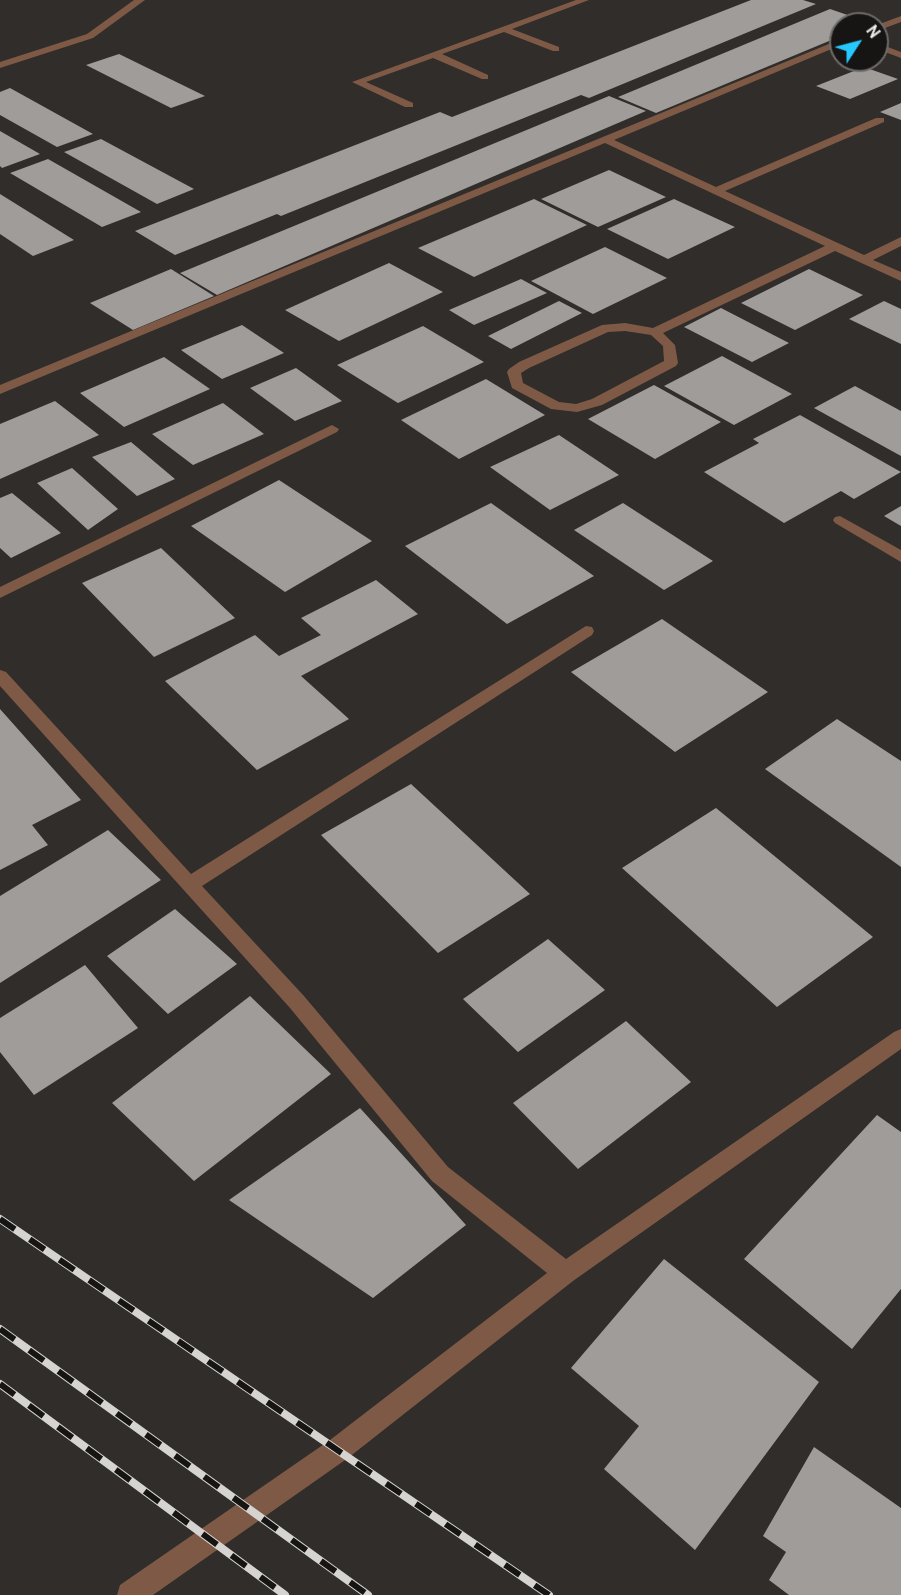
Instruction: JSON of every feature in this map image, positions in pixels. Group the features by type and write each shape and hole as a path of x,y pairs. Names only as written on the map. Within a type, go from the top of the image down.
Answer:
{"street":[{"path":"0,64 90,36 140,0"},
{"path":"409,105 357,82 584,0"},
{"path":"504,29 556,49"},
{"path":"0,390 829,47"},
{"path":"433,54 485,77"},
{"path":"716,191 880,120"},
{"path":"606,140 901,277"},
{"path":"863,260 901,241"},
{"path":"655,332 669,345 672,354 671,363 597,402 577,408 556,406 517,385 514,372 524,365 606,328 625,327 655,332 833,247"},
{"path":"0,593 332,429"},
{"path":"840,520 901,557"},
{"path":"190,884 586,631"},
{"path":"0,676 297,1002 441,1174 565,1273"},
{"path":"130,1595 339,1449 565,1273 896,1049"}],"building":[{"path":"751,0 803,0 816,4 589,98 581,95 281,216 277,214 175,255 135,231 440,112 452,117"},
{"path":"830,9 839,12 829,12 829,41 656,113 618,97"},
{"path":"119,54 205,96 171,108 86,65"},
{"path":"851,72 878,72 898,79 850,99 816,86"},
{"path":"10,88 93,134 57,147 0,115 0,92"},
{"path":"609,96 646,111 217,295 180,273"},
{"path":"901,103 901,120 880,112"},
{"path":"0,131 40,154 2,168 0,166"},
{"path":"101,139 194,189 157,204 64,152"},
{"path":"48,159 141,212 102,227 10,173"},
{"path":"609,170 666,197 598,227 541,199"},
{"path":"0,194 74,240 33,256 0,234"},
{"path":"534,199 587,225 474,277 418,248"},
{"path":"674,199 735,227 668,259 607,229"},
{"path":"605,247 667,278 593,314 531,281"},
{"path":"389,263 443,292 339,341 285,310"},
{"path":"171,269 214,296 133,330 90,303"},
{"path":"809,269 863,295 795,330 741,303"},
{"path":"521,279 547,293 474,325 449,310"},
{"path":"559,301 582,313 511,349 488,336"},
{"path":"884,301 901,309 901,344 849,319"},
{"path":"721,308 789,343 752,362 684,327"},
{"path":"242,325 284,353 222,379 181,350"},
{"path":"423,326 484,362 398,403 337,365"},
{"path":"722,356 792,394 734,425 664,386"},
{"path":"164,357 210,389 124,427 80,393"},
{"path":"296,368 342,401 295,421 250,388"},
{"path":"486,379 545,415 459,459 401,420"},
{"path":"654,385 721,422 655,459 588,419"},
{"path":"855,386 901,411 901,456 814,408"},
{"path":"55,401 99,435 0,479 0,424"},
{"path":"223,403 264,434 193,465 152,434"},
{"path":"800,415 901,472 854,499 841,491 784,523 704,472 759,443 753,439"},
{"path":"559,435 619,475 550,510 490,467"},
{"path":"131,442 175,479 137,496 92,457"},
{"path":"72,468 118,509 88,530 37,483"},
{"path":"279,480 372,541 285,592 191,526"},
{"path":"12,493 61,533 11,558 0,548 0,498"},
{"path":"491,503 594,576 507,624 405,546"},
{"path":"623,503 713,561 664,590 574,530"},
{"path":"901,506 901,526 884,516"},
{"path":"161,548 235,618 154,657 82,583"},
{"path":"376,580 418,614 301,676 349,719 257,770 165,681 255,635 279,656 321,635 301,618"},
{"path":"662,619 768,692 675,752 571,672"},
{"path":"0,709 81,800 32,825 48,845 0,870"},
{"path":"837,719 901,761 901,867 765,769"},
{"path":"411,784 530,894 438,953 321,835"},
{"path":"716,808 873,937 777,1007 622,868"},
{"path":"108,830 161,880 0,983 0,896"},
{"path":"175,909 237,964 168,1014 107,956"},
{"path":"548,939 605,990 518,1052 463,999"},
{"path":"85,965 138,1028 34,1095 0,1052 0,1018"},
{"path":"250,996 331,1074 194,1181 112,1103"},
{"path":"626,1021 691,1082 578,1169 513,1103"},
{"path":"360,1108 466,1225 373,1298 229,1200"},
{"path":"877,1115 901,1132 901,1289 852,1349 744,1259"},
{"path":"664,1259 819,1382 695,1550 604,1469 639,1426 571,1368"},
{"path":"814,1447 901,1508 901,1595 789,1595 769,1580 786,1552 763,1536"}],"railway":[{"path":"0,1219 549,1595"},
{"path":"0,1329 368,1595"},
{"path":"0,1384 285,1595"}]}
